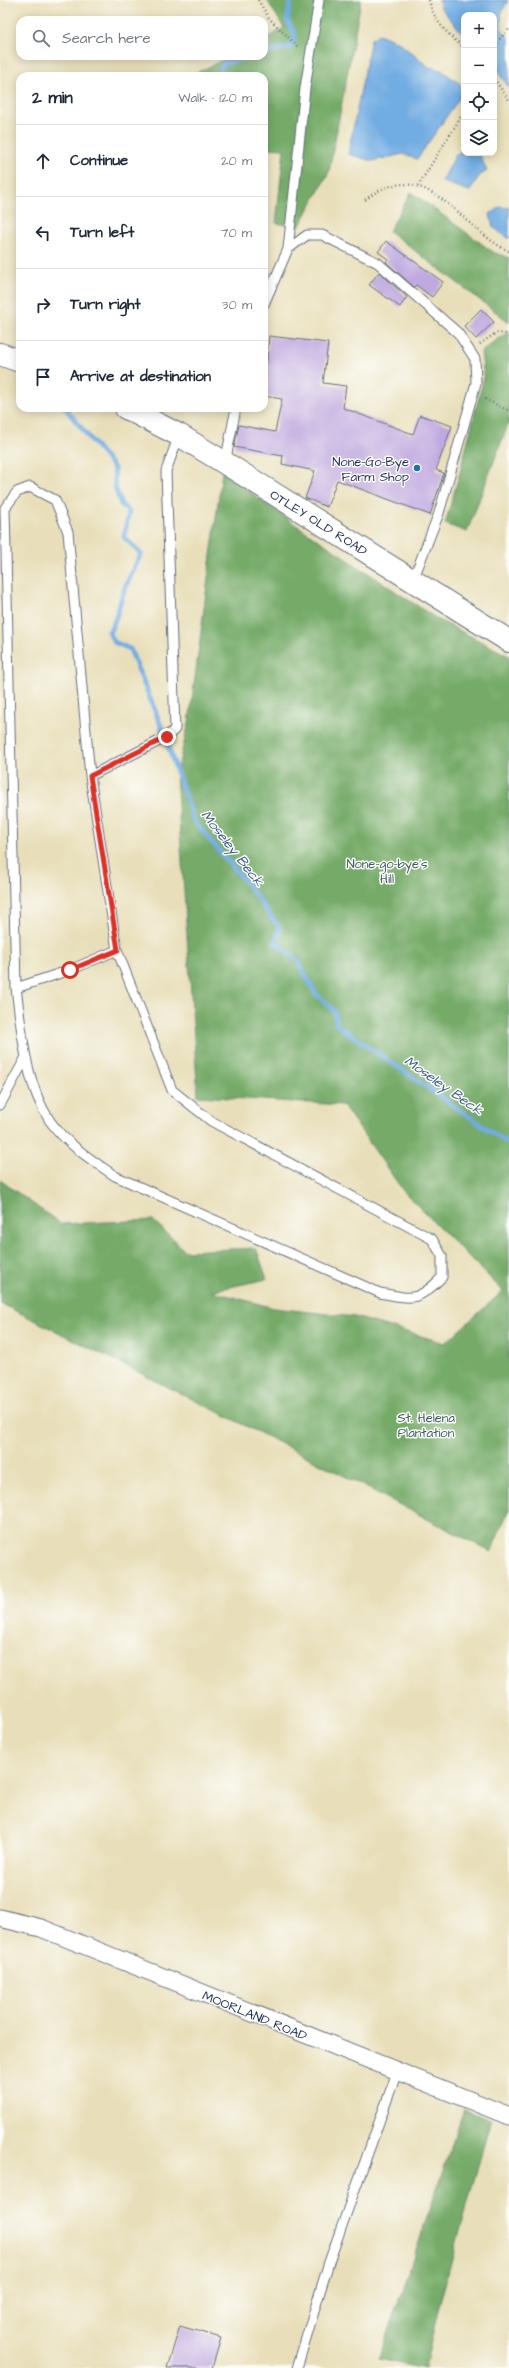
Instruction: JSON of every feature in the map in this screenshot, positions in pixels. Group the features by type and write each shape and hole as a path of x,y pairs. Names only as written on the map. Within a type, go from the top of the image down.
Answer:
{"street":[{"path":"0,354 16,360"},
{"name":"OTLEY OLD ROAD","path":"134,412 179,435 225,463 509,641"},
{"name":"MOORLAND ROAD","path":"0,1918 41,1928 509,2116"}],"lane":[{"path":"268,295 288,249 310,59 319,0"},
{"path":"288,249 307,235 322,235 378,262 458,333 475,359 476,383 473,394 439,513 413,581"},
{"path":"225,463 235,412"},
{"path":"90,776 167,737 175,729 166,471 179,435"},
{"path":"30,487 55,500 68,532 90,776 118,950 172,1090 211,1121 432,1239 442,1256 442,1277 425,1294 406,1298 380,1293 115,1176 85,1156 50,1121 32,1083 26,1058 16,988 5,508 17,492 30,487"},
{"path":"16,988 70,970 118,950"},
{"path":"0,1105 26,1058"},
{"path":"296,2368 329,2262 397,2072"}],"path":[{"path":"258,0 268,16"},
{"path":"429,0 433,12 442,28 461,45"},
{"path":"268,16 310,59"},
{"path":"497,42 509,29"},
{"path":"497,83 509,100"},
{"path":"418,186 461,117"},
{"path":"365,200 377,191 388,186 403,184 418,186 452,205 483,235 509,252"},
{"path":"471,352 496,333 509,334"},
{"path":"473,394 509,411"}],"green space":[{"path":"267,0 361,0 329,172 299,227 276,223 284,149 268,148 268,72 198,72 223,60 268,60 268,38 284,28"},
{"path":"411,192 493,252 509,258 509,322 389,231"},
{"path":"509,331 509,422 467,532 445,524 484,377 481,352"},
{"path":"222,472 296,525 437,619 509,656 509,1509 491,1552 298,1452 0,1303 0,1180 61,1224 153,1220 185,1251 256,1248 267,1279 211,1291 274,1308 355,1317 445,1343 503,1291 404,1192 343,1105 198,1096 176,775 189,723"},
{"path":"464,2109 491,2119 438,2310 425,2368 379,2358"}],"water":[{"path":"439,0 508,0 501,14 501,29 509,38 509,88 497,70 497,12 461,12 461,31 441,8"},
{"path":"379,34 398,42 429,67 441,70 461,85 461,96 417,159 403,154 373,161 348,154 371,39"},
{"path":"461,151 461,156 480,156 487,171 479,176 470,191 442,182 455,156"},
{"path":"500,207 509,208 509,239 493,227 490,214"}],"building":[{"path":"386,241 443,282 432,297 416,285 414,287 386,262 388,259 378,252"},
{"path":"379,272 407,297 400,307 369,285"},
{"path":"481,309 494,322 476,339 464,326"},
{"path":"269,336 328,343 323,383 346,386 343,408 413,434 420,415 452,426 436,470 444,473 430,515 337,480 327,507 305,498 315,471 282,464 283,456 234,447 239,425 275,432 282,399 268,397"},
{"path":"180,2326 221,2338 212,2368 167,2368"}],"waterway":[{"name":"Moseley Beck","path":"268,53 292,46 295,34 287,20 291,0"},
{"name":"Moseley Beck","path":"220,72 223,64 238,60"},
{"name":"Moseley Beck","path":"68,412 114,468 115,487 121,504 129,512 124,537 141,554 128,582 118,612 109,632 114,642 130,649 160,723 194,821 248,885 280,929 275,943 297,959 315,993 334,1010 337,1025 509,1144"}],"place":[{"name":"None-Go-Bye Farm Shop","path":"417,468"}],"route":[{"path":"70,970 118,950 90,776 167,737"}],"park label":[{"name":"None-go-bye's Hill","path":"387,870"},
{"name":"St. Helena Plantation","path":"426,1424"}]}
